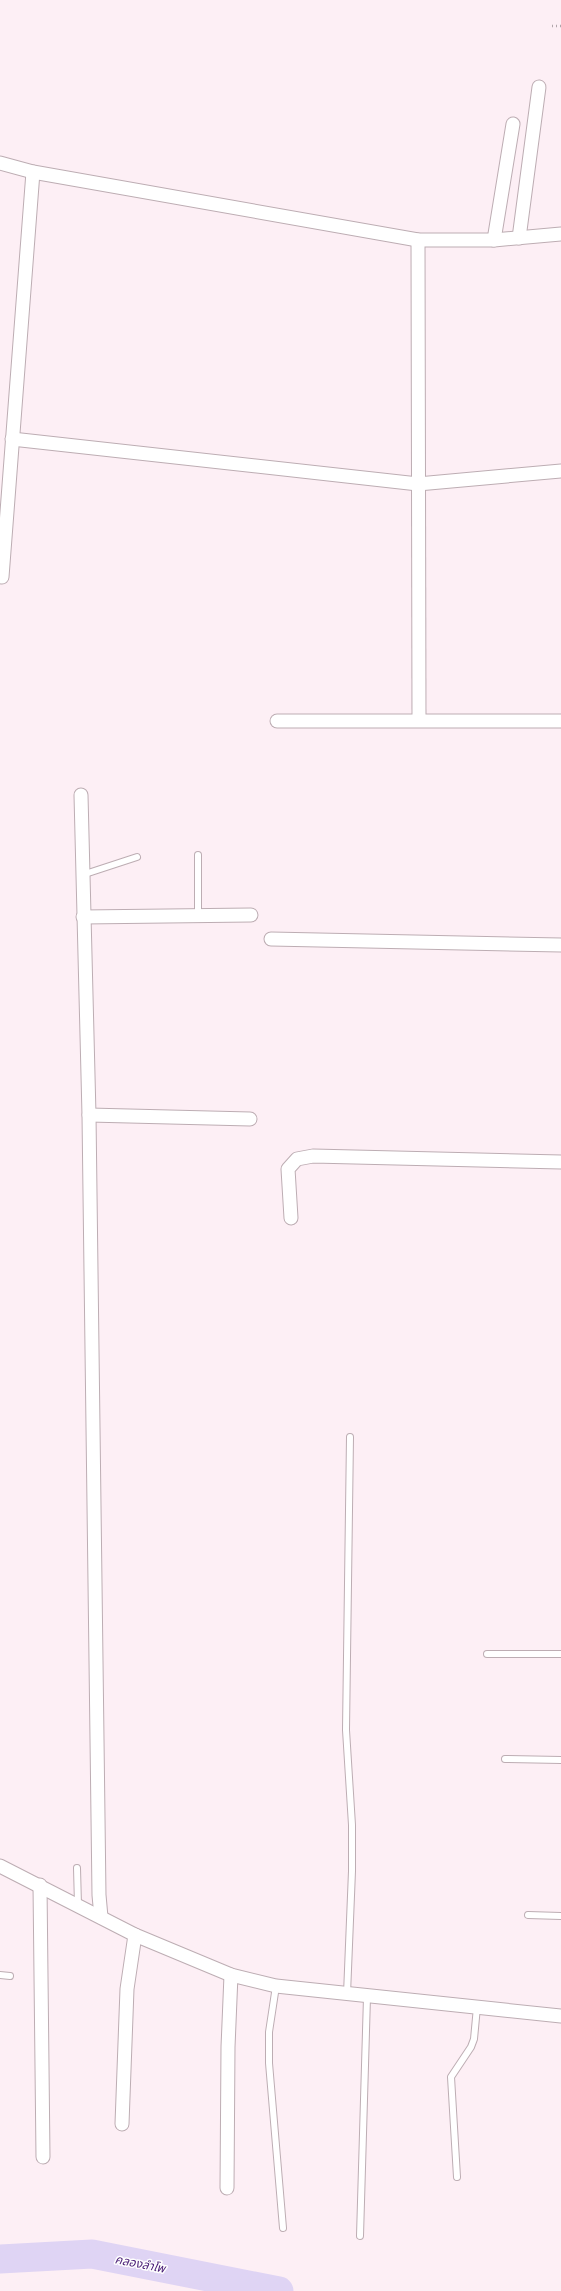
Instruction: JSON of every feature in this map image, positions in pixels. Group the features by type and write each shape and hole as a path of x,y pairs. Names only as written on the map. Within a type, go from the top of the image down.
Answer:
{"street":[{"path":"519,238 539,87"},
{"path":"494,240 513,124"},
{"path":"0,163 33,172 418,240 494,240 561,234"},
{"path":"2,576 33,172"},
{"path":"418,240 419,720"},
{"path":"12,439 418,484 561,471"},
{"path":"277,720 561,721"},
{"path":"82,795 82,875 89,1115 98,1896 101,1917"},
{"path":"83,916 251,916"},
{"path":"271,939 561,945"},
{"path":"89,1115 250,1119"},
{"path":"291,1218 288,1169 297,1159 313,1156 561,1162"},
{"path":"0,1866 40,1885 135,1935 231,1975 276,1986 367,1997 561,2016"},
{"path":"40,1885 43,2156"},
{"path":"122,2124 127,1989 135,1935"},
{"path":"227,2188 228,2047 231,1975"}],"lane":[{"path":"198,855 198,916"},
{"path":"82,875 137,858"},
{"path":"347,1994 352,1871 352,1824 346,1730 350,1437"},
{"path":"487,1654 561,1654"},
{"path":"505,1759 561,1760"},
{"path":"76,1868 78,1905"},
{"path":"528,1915 561,1916"},
{"path":"0,1975 10,1976"},
{"path":"276,1986 269,2032 269,2063 284,2228"},
{"path":"360,2236 367,1997"},
{"path":"457,2177 450,2076 455,2067 471,2047 474,2039 477,2007"}],"path":[{"path":"552,26 561,26"}],"waterway":[{"name":"คลองลำโพ","path":"0,2259 92,2254 279,2291"}]}
